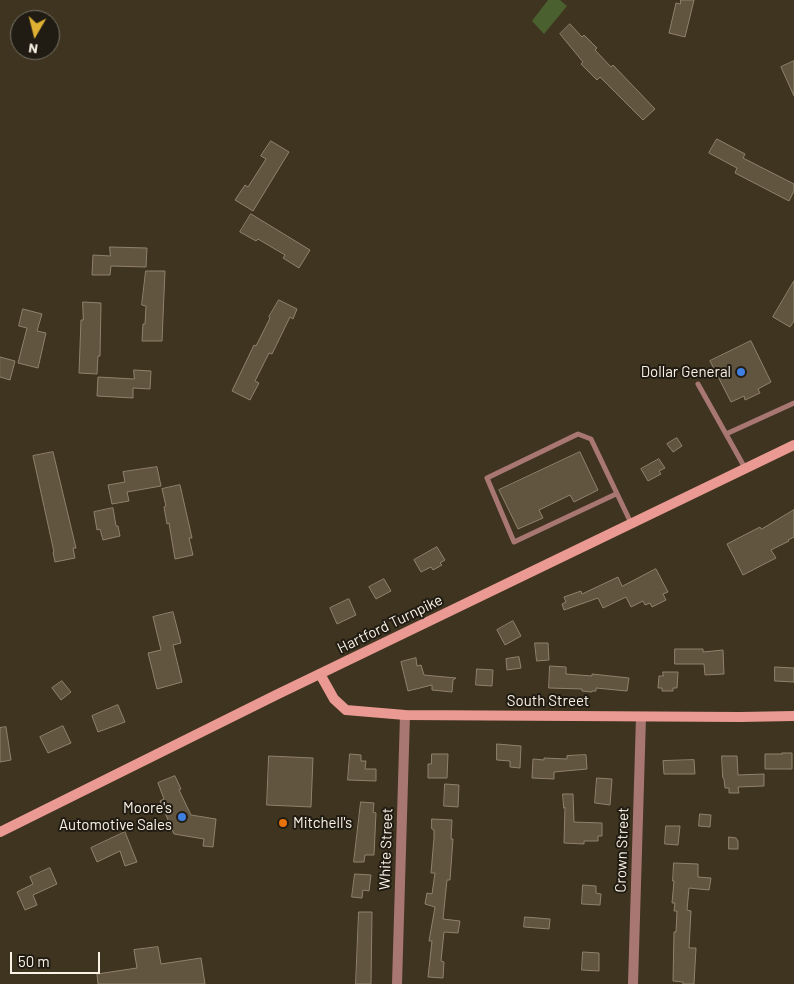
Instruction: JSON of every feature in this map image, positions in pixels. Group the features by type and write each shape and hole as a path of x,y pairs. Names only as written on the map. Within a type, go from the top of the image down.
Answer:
{"main road":[{"name":"Hartford Turnpike","path":"0,832 320,674 794,445"},
{"name":"South Street","path":"320,674 334,699 346,710 406,715 794,716"}],"street":[{"name":"White Street","path":"397,984 406,715"},
{"name":"Crown Street","path":"632,984 641,717"}],"lane":[{"path":"698,384 745,469"},
{"path":"726,434 794,403"},
{"path":"616,494 514,542 487,478 578,434 591,439 632,524"}],"green space":[{"path":"548,0 560,0 567,6 544,34 532,21"}],"building":[{"path":"681,0 694,0 685,37 669,33 676,3 680,4"},
{"path":"570,24 582,37 584,35 597,48 595,50 611,67 613,65 655,109 643,120 600,77 597,80 581,64 583,62 560,34"},
{"path":"794,61 794,96 781,67"},
{"path":"717,139 745,154 743,158 794,184 794,191 789,201 735,173 737,168 709,153"},
{"path":"271,141 289,152 253,211 235,200 245,185 248,187 266,159 261,156"},
{"path":"251,214 310,250 299,268 283,258 285,255 258,239 256,241 240,232"},
{"path":"110,247 147,248 146,267 111,266 110,275 92,275 93,255 110,256"},
{"path":"146,271 165,271 162,341 142,341 146,306 142,305"},
{"path":"794,281 794,321 790,327 773,317"},
{"path":"279,300 297,309 293,319 290,317 272,354 269,353 255,381 259,383 250,400 232,391 254,345 256,346"},
{"path":"83,302 101,303 100,356 98,356 97,374 79,373"},
{"path":"23,309 42,314 37,331 46,333 38,368 18,363 27,328 19,326"},
{"name":"Dollar General","path":"751,341 771,382 758,389 760,393 745,400 744,396 731,402 710,361"},
{"path":"0,357 15,361 10,380 0,377"},
{"path":"134,370 151,371 150,389 133,388 133,398 97,396 98,377 134,379"},
{"path":"677,438 682,446 673,452 667,444"},
{"path":"53,452 76,548 73,548 75,558 55,562 33,456"},
{"path":"580,452 598,490 574,502 570,495 539,510 543,518 518,529 499,490"},
{"path":"659,459 665,468 659,471 661,474 648,481 641,469"},
{"path":"157,467 161,486 127,492 129,501 112,504 108,485 125,482 123,472"},
{"path":"180,485 192,538 189,538 193,555 175,559 162,489"},
{"path":"113,508 120,536 103,540 100,529 97,530 94,512"},
{"path":"794,510 794,537 771,550 776,558 743,575 727,544 760,527 761,529"},
{"path":"437,547 445,560 440,563 442,565 433,570 431,567 421,572 414,560"},
{"path":"656,569 668,592 663,594 666,600 652,607 650,603 645,605 643,601 631,607 626,597 603,608 598,598 564,610 562,604 566,602 564,597 581,591 582,594 618,577 622,586"},
{"path":"384,579 391,591 376,599 369,587"},
{"path":"349,599 356,615 337,624 330,608"},
{"path":"173,612 181,643 173,645 182,682 157,689 148,653 161,650 153,617"},
{"path":"513,621 521,636 505,645 497,630"},
{"path":"535,643 548,643 549,660 537,661"},
{"path":"675,649 703,649 703,652 723,650 724,674 705,675 704,664 675,664"},
{"path":"519,657 521,668 507,670 506,659"},
{"path":"416,658 417,666 421,665 424,675 456,678 453,680 452,692 432,690 432,685 408,691 401,662"},
{"path":"550,666 566,667 566,674 592,676 592,674 629,678 627,691 596,688 596,691 592,692 582,691 582,689 549,688"},
{"path":"775,667 794,668 794,682 775,681"},
{"path":"477,669 493,670 492,686 476,685"},
{"path":"663,672 678,672 677,688 673,688 673,691 662,691 662,688 658,688 659,676 663,676"},
{"path":"62,681 71,692 61,700 52,688"},
{"path":"118,705 125,722 98,732 92,716"},
{"path":"63,726 71,743 48,753 40,737"},
{"path":"6,727 11,760 0,762 0,728"},
{"path":"497,744 521,746 520,768 510,767 510,761 497,760"},
{"path":"792,753 792,769 765,769 765,754"},
{"path":"350,754 361,755 361,761 366,761 365,769 376,769 376,781 348,780"},
{"path":"432,754 448,754 447,778 428,778 428,764 431,764"},
{"path":"586,755 587,769 554,772 554,779 532,778 533,759 567,759 567,756"},
{"path":"269,756 313,758 311,807 267,805"},
{"path":"722,756 737,756 738,775 764,774 764,786 738,787 739,793 729,793 729,788 725,788 723,778"},
{"path":"694,760 695,774 664,774 663,761"},
{"path":"175,776 181,789 179,790 191,815 216,819 213,847 203,846 204,839 174,834 160,801 164,799 158,783"},
{"path":"597,778 612,779 610,805 595,803"},
{"path":"445,784 459,785 458,807 444,806"},
{"path":"563,794 573,794 574,822 602,823 602,836 598,836 598,841 584,841 584,844 564,843 565,807"},
{"path":"361,802 374,803 373,812 376,813 374,855 365,855 364,862 354,862"},
{"path":"700,814 711,815 710,827 699,826"},
{"path":"432,819 452,820 451,839 453,839 450,880 447,880 443,919 460,921 458,933 444,932 441,961 444,962 443,978 428,977 432,941 429,941 435,907 425,904 427,893 432,894 435,873 431,873 434,838"},
{"path":"666,826 680,826 678,845 665,844"},
{"path":"125,832 137,862 125,866 120,851 97,862 91,848"},
{"path":"729,837 736,838 738,849 729,849"},
{"path":"674,863 698,864 698,877 711,878 709,890 689,888 687,910 691,911 689,948 696,948 694,984 683,984 683,982 673,981 674,932 676,932 677,911 674,911 675,903 672,903"},
{"path":"50,868 57,884 33,895 37,905 25,910 17,892 33,884 30,877"},
{"path":"355,874 371,875 369,891 363,890 362,898 352,897"},
{"path":"583,885 596,886 596,893 601,894 600,905 582,904"},
{"path":"359,912 372,912 371,984 356,984"},
{"path":"525,917 550,919 549,929 524,927"},
{"path":"158,947 161,964 201,958 205,984 98,984 97,974 137,968 134,950"},
{"path":"583,952 599,953 599,971 582,970"}],"place":[{"name":"Dollar General","path":"741,372"},
{"name":"Moore's Automotive Sales","path":"182,817"},
{"name":"Mitchell's","path":"283,823"}]}
